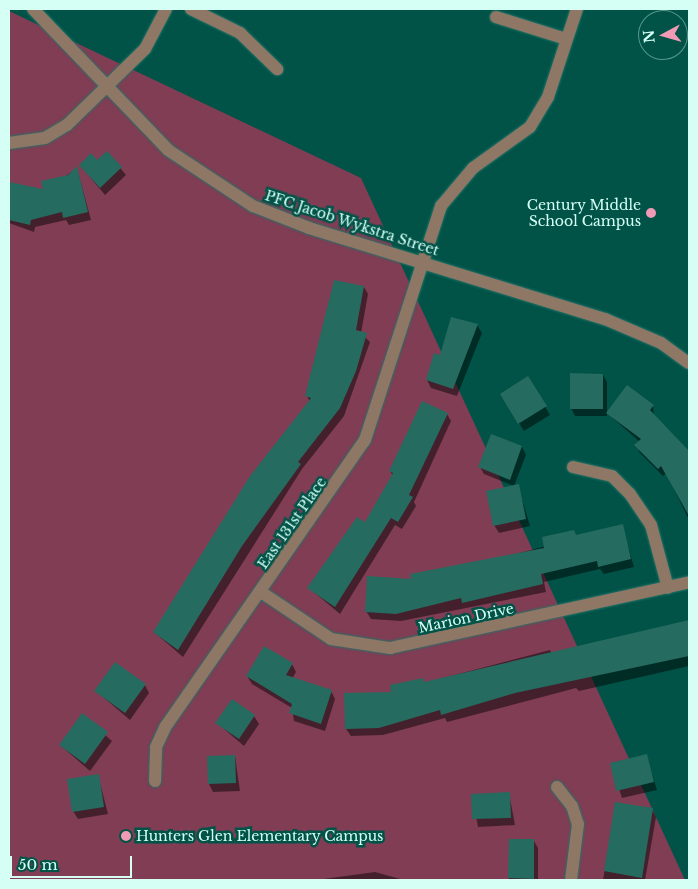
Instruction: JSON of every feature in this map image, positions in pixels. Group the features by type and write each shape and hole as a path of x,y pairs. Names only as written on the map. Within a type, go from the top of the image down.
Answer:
{"street":[{"name":"PFC Jacob Wykstra Street","path":"33,9 107,89 186,165 253,206 423,263 605,319 661,343 689,363"},
{"path":"9,143 30,143 56,133 107,89 145,49 166,9"},
{"path":"191,9 240,33 277,69"},
{"name":"East 131st Place","path":"155,781 161,736 365,440 441,206 454,186 516,139 542,108 577,9"},
{"path":"496,17 566,40"},
{"path":"574,467 612,476 635,499 651,525 668,588"},
{"name":"Marion Drive","path":"261,592 331,640 390,648 689,582"},
{"path":"558,787 572,806 578,824 571,880"}],"shaded area":[{"path":"9,11 361,178 685,880 9,880"}],"building":[{"path":"107,151 122,167 100,188 79,165 91,153 97,160"},
{"path":"77,166 88,212 63,218 62,212 31,220 30,225 9,220 9,182 43,189 41,181 68,175"},
{"path":"334,280 364,286 356,330 367,333 356,371 340,408 298,462 301,464 242,546 178,650 153,632 250,476 311,398 305,396"},
{"path":"451,317 478,324 453,389 426,380 434,353 440,355"},
{"path":"570,373 603,374 603,409 570,409"},
{"path":"528,376 547,406 518,424 500,394"},
{"path":"627,385 654,405 650,410 689,451 689,516 661,466 658,469 634,445 641,439 606,413"},
{"path":"422,401 448,413 409,495 413,497 398,522 391,518 335,607 307,588 357,517 365,522 393,473 389,471"},
{"path":"491,434 522,446 510,480 478,467"},
{"path":"519,484 526,519 493,526 486,491"},
{"path":"623,524 631,559 598,567 597,561 541,574 543,584 462,603 461,598 396,614 365,612 367,576 411,579 410,574 544,548 542,537 574,530 576,535"},
{"path":"689,620 689,656 515,693 441,715 440,710 379,728 345,729 344,693 391,692 390,685 423,678 424,682"},
{"path":"264,646 293,663 286,675 332,690 321,724 289,713 292,704 246,676"},
{"path":"115,662 146,684 125,713 94,691"},
{"path":"232,699 255,715 239,739 215,723"},
{"path":"82,713 108,732 85,764 59,745"},
{"path":"647,754 654,782 616,791 610,763"},
{"path":"235,755 236,783 208,784 207,756"},
{"path":"99,774 104,807 72,812 67,779"},
{"path":"510,792 511,818 472,819 471,794"},
{"path":"615,802 653,808 642,878 604,871"},
{"path":"509,839 534,839 534,879 508,878"}],"place":[{"name":"Century Middle School Campus","path":"651,213"},
{"name":"Hunters Glen Elementary Campus","path":"126,836"}]}
